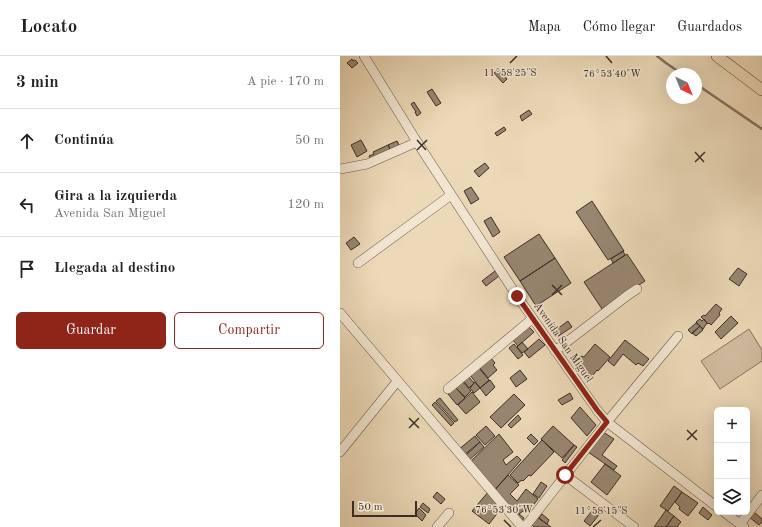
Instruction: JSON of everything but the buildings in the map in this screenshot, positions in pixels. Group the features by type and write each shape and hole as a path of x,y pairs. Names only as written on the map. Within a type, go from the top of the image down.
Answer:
{"main road":[{"path":"717,56 762,90"}],"street":[{"name":"Avenida San Miguel","path":"367,57 417,142 451,195 532,319 597,410 607,422 714,504"},
{"path":"340,169 367,164 417,142"},
{"path":"358,263 451,195"},
{"path":"555,351 637,289"},
{"path":"340,313 523,527 678,336"},
{"path":"448,389 532,319"},
{"path":"340,452 395,384"},
{"path":"565,475 634,527"},
{"path":"728,515 742,526 762,495"},
{"path":"437,527 450,513"}],"shaded area":[{"path":"749,329 762,350 762,361 720,389 701,361"}],"waterway":[{"path":"657,56 673,68"},
{"path":"702,88 762,129"}],"route":[{"path":"517,296 607,422 565,475"}]}
